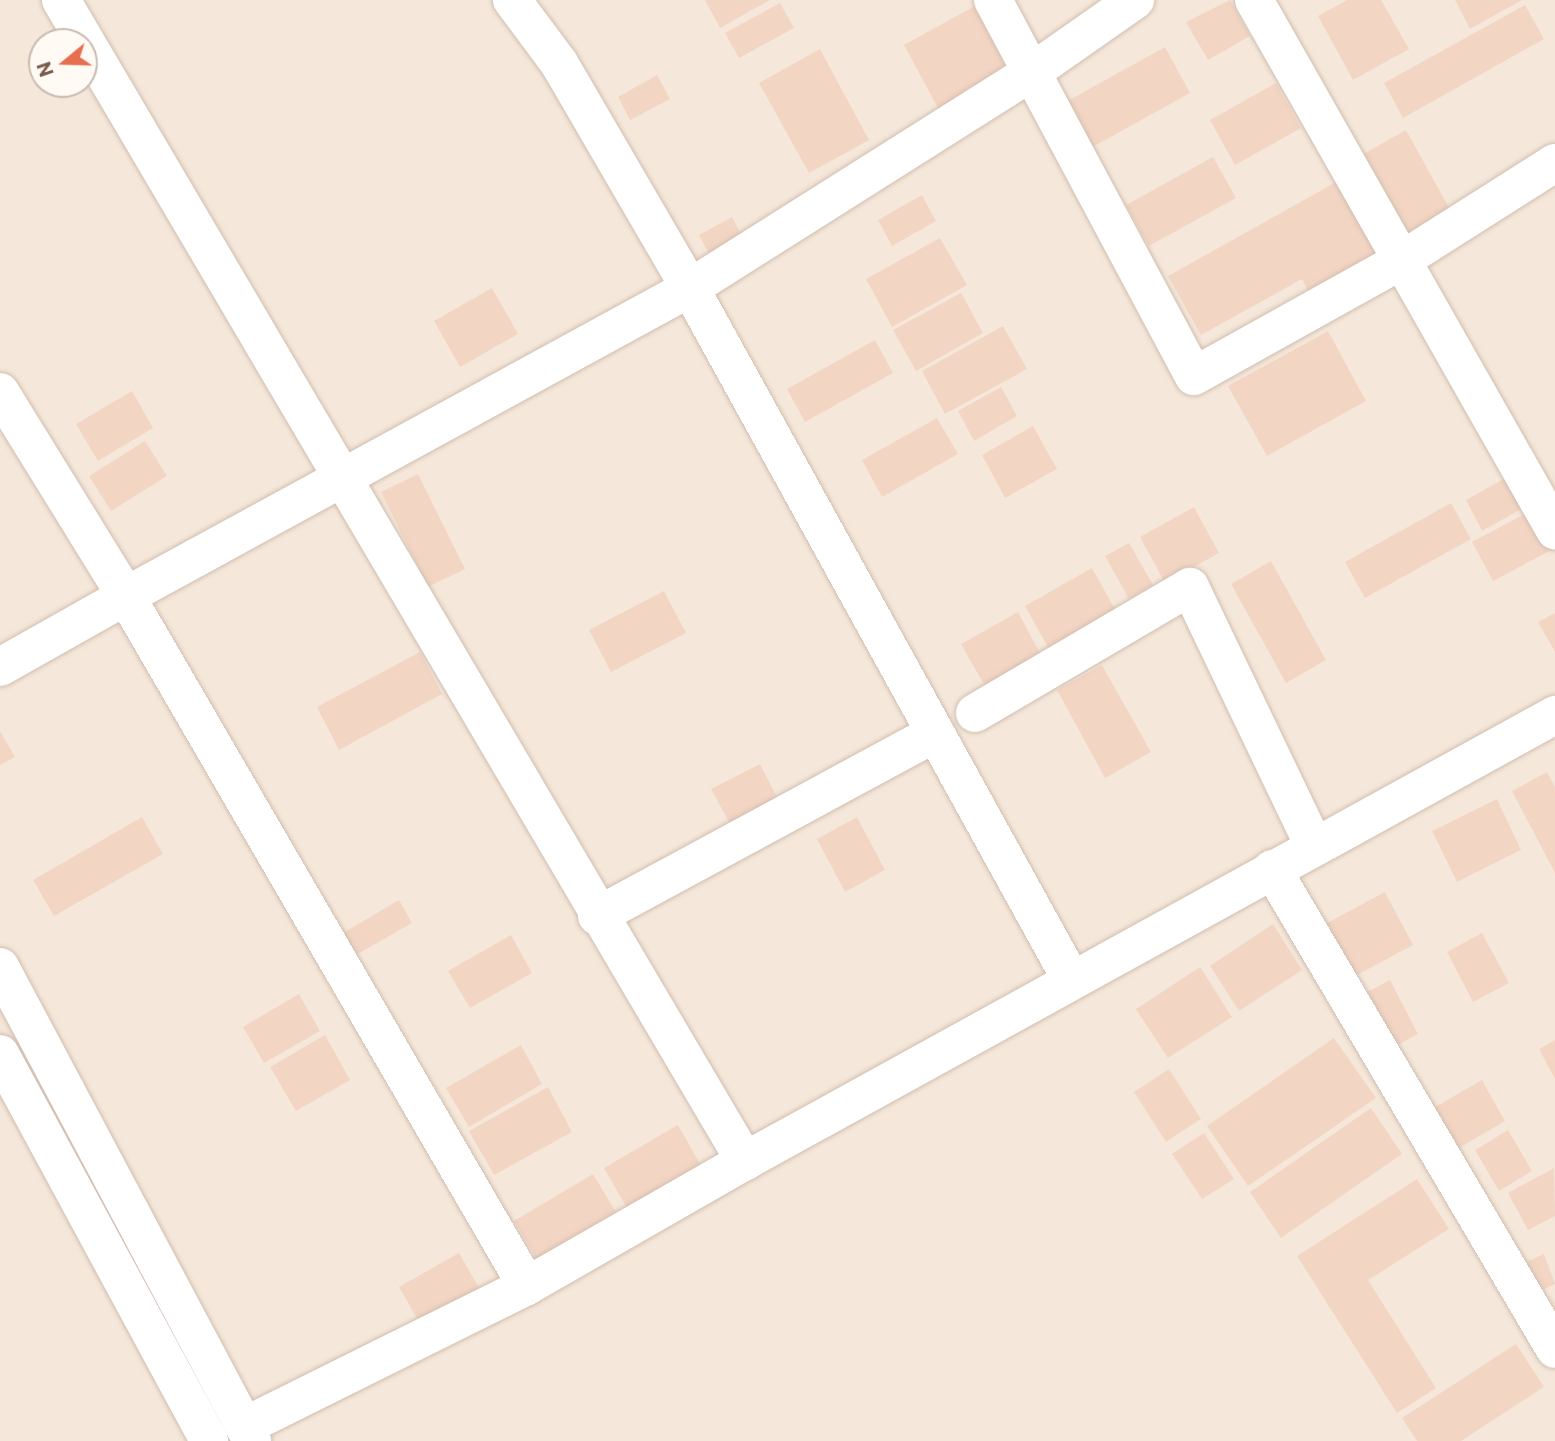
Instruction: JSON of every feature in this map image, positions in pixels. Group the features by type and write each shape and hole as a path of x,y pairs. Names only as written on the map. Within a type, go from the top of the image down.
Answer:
{"street":[{"path":"61,0 345,481 597,916 745,1161"},
{"path":"512,0 559,63 690,288 932,735 1071,979"},
{"path":"993,0 1194,376 1402,260 1555,163"},
{"path":"0,667 126,596 345,481 690,288 1032,72 1135,0"},
{"path":"1254,0 1555,530"},
{"path":"0,391 126,596 527,1286"},
{"path":"975,713 1190,587 1314,846"},
{"path":"0,967 248,1433 527,1286 1071,979 1555,715"},
{"path":"597,916 932,735"},
{"path":"1272,869 1555,1349"},
{"path":"0,1054 209,1441"}],"shaded area":[{"path":"0,0 1555,0 1555,1441 0,1441"}],"building":[{"path":"705,0 770,0 720,28"},
{"path":"1230,0 1250,36 1208,60 1186,22"},
{"path":"1347,0 1381,0 1409,49 1353,80 1318,16"},
{"path":"1455,0 1522,0 1470,29"},
{"path":"780,3 794,28 739,58 725,33"},
{"path":"980,3 1014,65 938,108 904,45"},
{"path":"1525,5 1544,39 1403,118 1384,83"},
{"path":"1165,47 1190,93 1089,149 1064,103"},
{"path":"820,49 869,140 809,173 759,83"},
{"path":"657,75 670,99 630,120 618,97"},
{"path":"1276,83 1301,128 1235,165 1210,120"},
{"path":"1406,130 1457,222 1410,247 1360,156"},
{"path":"1213,157 1236,198 1149,246 1126,205"},
{"path":"1338,181 1381,260 1312,298 1302,279 1201,335 1168,276"},
{"path":"922,195 936,221 892,246 878,220"},
{"path":"732,217 747,245 714,263 699,235"},
{"path":"940,238 967,285 892,327 866,279"},
{"path":"492,288 518,334 460,367 434,321"},
{"path":"961,293 983,333 916,371 893,330"},
{"path":"1003,326 1027,369 945,414 922,371"},
{"path":"1328,331 1366,401 1267,456 1228,386"},
{"path":"875,340 893,373 805,422 787,389"},
{"path":"1001,387 1017,416 974,441 958,411"},
{"path":"132,391 153,428 98,461 76,424"},
{"path":"937,418 958,454 882,497 862,460"},
{"path":"1033,426 1057,469 1005,498 982,455"},
{"path":"145,441 167,476 111,511 89,476"},
{"path":"418,474 465,569 428,587 381,492"},
{"path":"1511,475 1527,506 1482,531 1466,500"},
{"path":"1451,503 1471,539 1365,598 1345,562"},
{"path":"1194,507 1219,553 1165,583 1140,537"},
{"path":"1536,508 1555,548 1493,581 1472,542"},
{"path":"1129,543 1153,585 1129,599 1105,556"},
{"path":"1271,561 1326,660 1286,683 1231,584"},
{"path":"1092,568 1121,620 1054,658 1025,606"},
{"path":"664,591 686,633 611,672 589,630"},
{"path":"1018,612 1046,664 990,695 961,644"},
{"path":"1555,613 1555,652 1538,622"},
{"path":"420,652 442,694 339,750 317,707"},
{"path":"1102,665 1151,752 1105,778 1057,690"},
{"path":"0,731 15,757 0,765"},
{"path":"760,764 778,799 730,824 711,789"},
{"path":"1547,772 1555,787 1555,873 1512,791"},
{"path":"1497,799 1521,850 1457,882 1432,831"},
{"path":"142,817 163,854 54,916 33,880"},
{"path":"857,817 885,870 845,892 817,839"},
{"path":"1385,892 1413,945 1344,982 1316,929"},
{"path":"399,900 412,923 354,956 341,934"},
{"path":"1273,924 1302,970 1239,1011 1210,966"},
{"path":"1482,933 1509,983 1473,1002 1447,952"},
{"path":"511,935 532,973 470,1008 448,971"},
{"path":"1200,967 1232,1017 1168,1058 1136,1009"},
{"path":"1390,980 1418,1034 1385,1052 1356,998"},
{"path":"299,994 320,1031 264,1063 243,1027"},
{"path":"325,1035 350,1080 296,1111 270,1067"},
{"path":"1334,1038 1376,1098 1248,1186 1207,1126"},
{"path":"1555,1040 1555,1079 1539,1049"},
{"path":"521,1045 542,1084 469,1127 446,1088"},
{"path":"1169,1069 1201,1119 1166,1142 1134,1092"},
{"path":"1482,1080 1505,1121 1459,1148 1435,1107"},
{"path":"548,1087 572,1132 494,1175 469,1131"},
{"path":"1371,1108 1402,1154 1281,1238 1250,1192"},
{"path":"678,1125 705,1173 631,1215 604,1168"},
{"path":"1508,1130 1532,1171 1499,1191 1475,1150"},
{"path":"1204,1133 1234,1179 1202,1199 1172,1154"},
{"path":"1554,1168 1555,1216 1528,1230 1508,1193"},
{"path":"593,1174 622,1222 543,1269 514,1221"},
{"path":"1417,1179 1449,1229 1368,1280 1436,1388 1397,1413 1297,1256"},
{"path":"459,1253 482,1293 422,1327 399,1287"},
{"path":"1544,1254 1555,1284 1528,1297 1515,1267"},
{"path":"1516,1344 1544,1387 1461,1441 1417,1441 1402,1418"}]}
